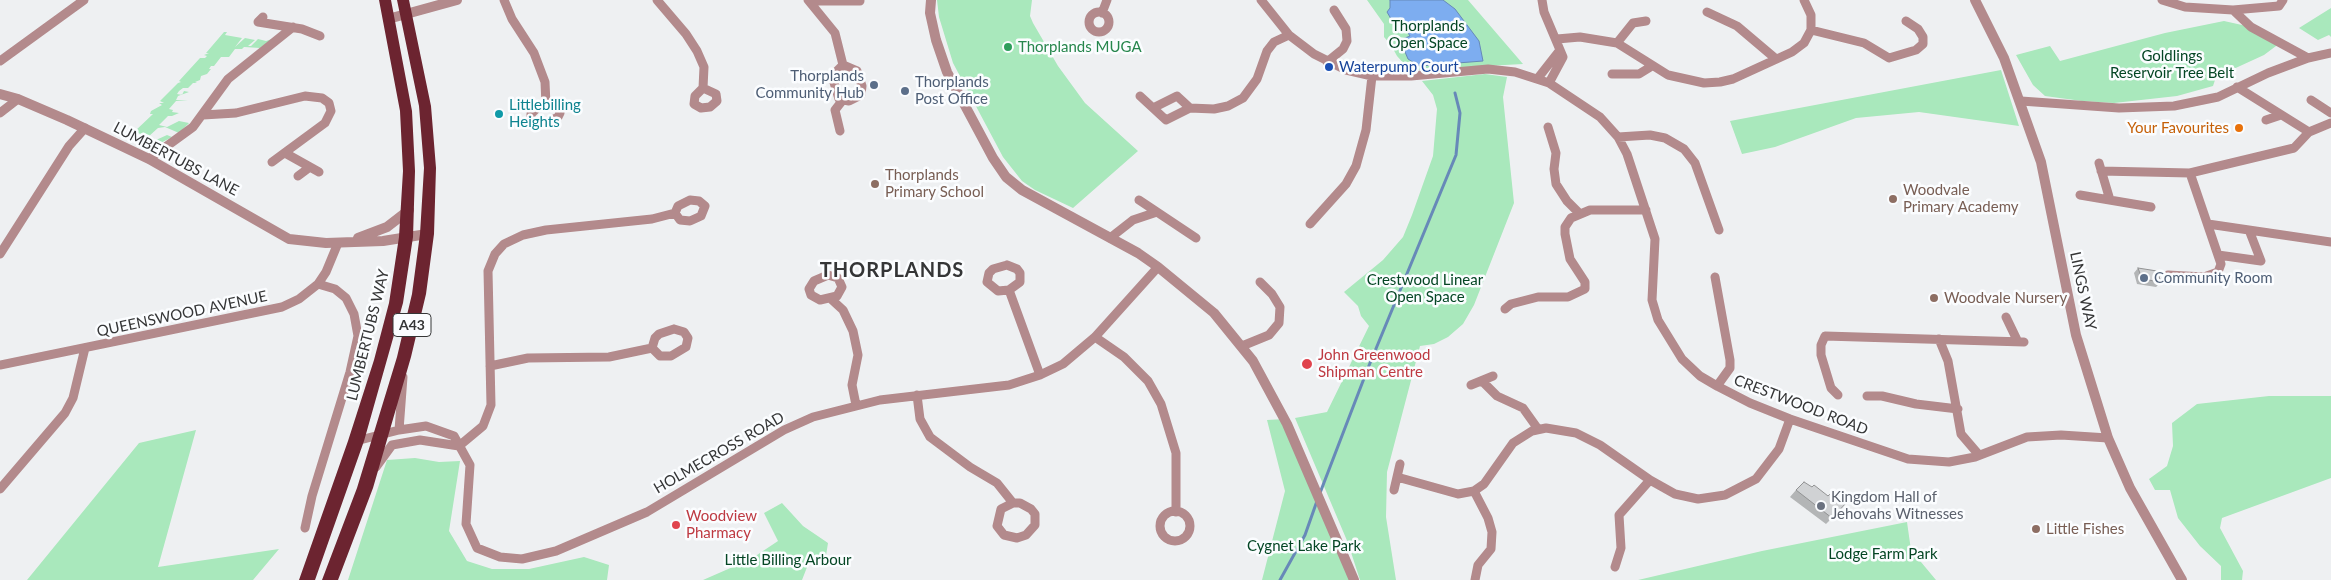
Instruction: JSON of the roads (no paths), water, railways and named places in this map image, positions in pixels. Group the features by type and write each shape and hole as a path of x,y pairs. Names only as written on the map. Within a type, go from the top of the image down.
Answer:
{"highway":[{"name":"LUMBERTUBS WAY","path":"307,580 356,441 382,360 396,303 406,237 409,210 409,171 406,111 385,0"},
{"name":"A43","path":"330,580 365,488 404,357 419,294 428,234 430,168 425,106 403,0"}],"street":[{"path":"0,61 84,0"},
{"path":"388,19 457,0"},
{"path":"504,0 512,19 534,53 546,82 546,105"},
{"path":"657,0 698,51 704,67 703,88"},
{"path":"808,0 860,2"},
{"path":"808,0 835,33 843,65"},
{"path":"931,0 930,13 936,40 948,72 993,158 1006,177 1022,190 1110,238 1158,267 1214,313 1253,361 1288,424 1354,580"},
{"path":"1102,13 1107,0"},
{"name":"CRESTWOOD ROAD","path":"1261,0 1289,36 1327,62 1346,70 1372,76 1411,76 1488,69 1515,72 1549,83 1600,117 1618,137 1627,154 1655,239 1652,300 1658,320 1682,359 1700,376 1716,386 1750,403 1790,419 1908,459 1949,462 1979,455 2027,437 2061,435 2108,438"},
{"path":"1542,0 1544,12 1563,57 1549,83"},
{"path":"1557,39 1580,37 1617,43 1668,75 1686,80 1720,82 1776,60 1804,43 1811,30 1811,15 1804,0"},
{"name":"LINGS WAY","path":"1974,0 2004,58 2042,162 2076,335 2108,438 2130,488 2182,580"},
{"path":"2162,0 2185,7 2233,10 2279,6 2283,0"},
{"path":"1327,62 1343,49 1348,41 1346,29 1334,10"},
{"path":"2233,10 2251,26 2308,58"},
{"path":"1707,12 1737,26 1776,60"},
{"path":"263,17 258,22 293,27 320,36"},
{"path":"1617,43 1633,23 1646,21"},
{"path":"1811,30 1864,43 1889,58 1916,50 1923,44 1923,37 1918,29 1905,21"},
{"path":"149,159 185,134 203,115 228,79 293,27"},
{"path":"1140,96 1166,120 1190,108 1214,109 1228,106 1243,98 1256,79 1267,51 1274,42 1289,36"},
{"path":"1538,78 1560,50"},
{"path":"2021,101 2119,108 2174,106 2218,97 2237,87 2308,58 2331,53"},
{"path":"1889,58 1891,68"},
{"path":"842,101 837,95 832,76 843,65"},
{"path":"840,131 835,110 842,101 857,98 862,91 857,71 843,65"},
{"path":"1612,74 1639,74 1652,66"},
{"path":"1310,224 1346,184 1356,166 1366,130 1372,76"},
{"path":"2237,87 2309,132"},
{"name":"LUMBERTUBS LANE","path":"0,94 18,99 85,128 149,159 283,236 305,241 338,243"},
{"path":"203,115 236,114 305,96 326,100 331,107 328,119 320,128 272,162"},
{"path":"1153,108 1177,96 1190,108"},
{"path":"0,113 18,99"},
{"path":"2311,100 2331,113"},
{"path":"2266,120 2281,115"},
{"path":"2110,200 2100,167 2190,173 2294,148 2309,132 2331,123"},
{"path":"1548,127 1556,153 1554,169 1556,184 1567,201 1579,213"},
{"path":"0,254 69,146 85,128"},
{"path":"1618,137 1650,135 1665,138 1684,149 1695,163 1719,230"},
{"path":"285,153 319,172"},
{"path":"298,176 310,167"},
{"path":"2168,274 2193,278 2218,272 2221,264 2190,173"},
{"path":"2080,195 2151,207"},
{"path":"1139,200 1196,238"},
{"path":"338,243 387,227 409,210"},
{"path":"1505,310 1511,304 1538,297 1568,297 1585,290 1586,282 1570,259 1565,234 1565,227 1571,218 1579,213 1590,210 1646,210"},
{"path":"1110,238 1133,220 1157,212"},
{"path":"365,488 380,460 392,445 420,440 458,446 483,426 491,405 488,271 495,254 504,244 523,235 546,230 652,219 675,213"},
{"path":"2208,224 2331,242"},
{"path":"2218,255 2261,261 2249,230"},
{"path":"338,243 383,241 428,234"},
{"name":"QUEENSWOOD AVENUE","path":"0,366 272,310 299,299 318,284 326,272 338,243"},
{"name":"HOLMECROSS ROAD","path":"356,441 399,430 426,426 454,436 470,465 466,524 477,548 500,557 522,559 556,551 614,528 647,512 784,430 813,417 856,405 917,395 1009,386 1040,375 1063,364 1095,337 1158,267"},
{"path":"1715,277 1730,360 1730,368 1716,386"},
{"path":"1242,346 1269,335 1279,323 1280,307 1272,294 1260,282"},
{"name":"LUMBERTUBS WAY","path":"305,528 312,496 350,372 358,336 354,314 346,298 335,288 318,284"},
{"path":"1009,290 1040,375"},
{"path":"831,299 843,310 853,330 858,355 852,385 856,405"},
{"path":"1838,395 1831,388 1821,355 1821,344 1825,336 2021,342 2006,317"},
{"path":"1095,337 1124,357 1148,381 1161,404 1176,453 1176,512"},
{"path":"1939,339 1948,361 1961,434 1979,455"},
{"path":"0,489 65,413 73,398 86,348"},
{"path":"490,366 528,358 618,356 652,348"},
{"path":"399,430 404,357"},
{"path":"1471,386 1493,376"},
{"path":"1482,381 1497,396 1523,408 1538,429"},
{"path":"917,395 920,419 930,437 970,467 997,483 1013,503"},
{"path":"1867,396 1882,396 1958,409"},
{"path":"1397,477 1458,494 1474,491 1484,484 1513,443 1538,429 1546,428 1576,433 1600,445 1650,480 1675,494 1698,499 1725,495 1756,478 1779,450 1790,419"},
{"path":"1394,490 1400,464"},
{"path":"1616,567 1621,548 1619,515 1650,480"},
{"path":"1474,491 1488,518 1492,532 1491,549 1478,564 1475,580"}],"water":[{"name":"Thorplands Open Space","path":"1390,0 1443,0 1455,9 1479,41 1483,61 1419,66 1408,59 1400,40 1410,36 1405,28 1398,29 1387,12 1390,8"}],"waterway":[{"path":"1320,493 1368,368 1456,155 1460,113 1455,93"},
{"path":"1280,580 1305,535 1317,501"}],"place":[{"name":"Thorplands MUGA","path":"1008,47"},
{"name":"Waterpump Court","path":"1329,67"},
{"name":"Thorplands Community Hub","path":"874,85"},
{"name":"Thorplands Post Office","path":"905,91"},
{"name":"Littlebilling Heights","path":"499,114"},
{"name":"Your Favourites","path":"2239,128"},
{"name":"Thorplands Primary School","path":"875,184"},
{"name":"Woodvale Primary Academy","path":"1893,199"},
{"name":"Community Room","path":"2144,278"},
{"name":"Woodvale Nursery","path":"1934,298"},
{"name":"John Greenwood Shipman Centre","path":"1307,364"},
{"name":"Kingdom Hall of Jehovahs Witnesses","path":"1821,506"},
{"name":"Woodview Pharmacy","path":"676,525"},
{"name":"Little Fishes","path":"2036,529"}],"district":[{"name":"THORPLANDS","path":"892,271"}],"park label":[{"name":"Goldlings Reservoir Tree Belt","path":"2172,64"},
{"name":"Crestwood Linear Open Space","path":"1425,288"},
{"name":"Cygnet Lake Park","path":"1304,546"},
{"name":"Lodge Farm Park","path":"1883,554"},
{"name":"Little Billing Arbour","path":"788,560"}]}
